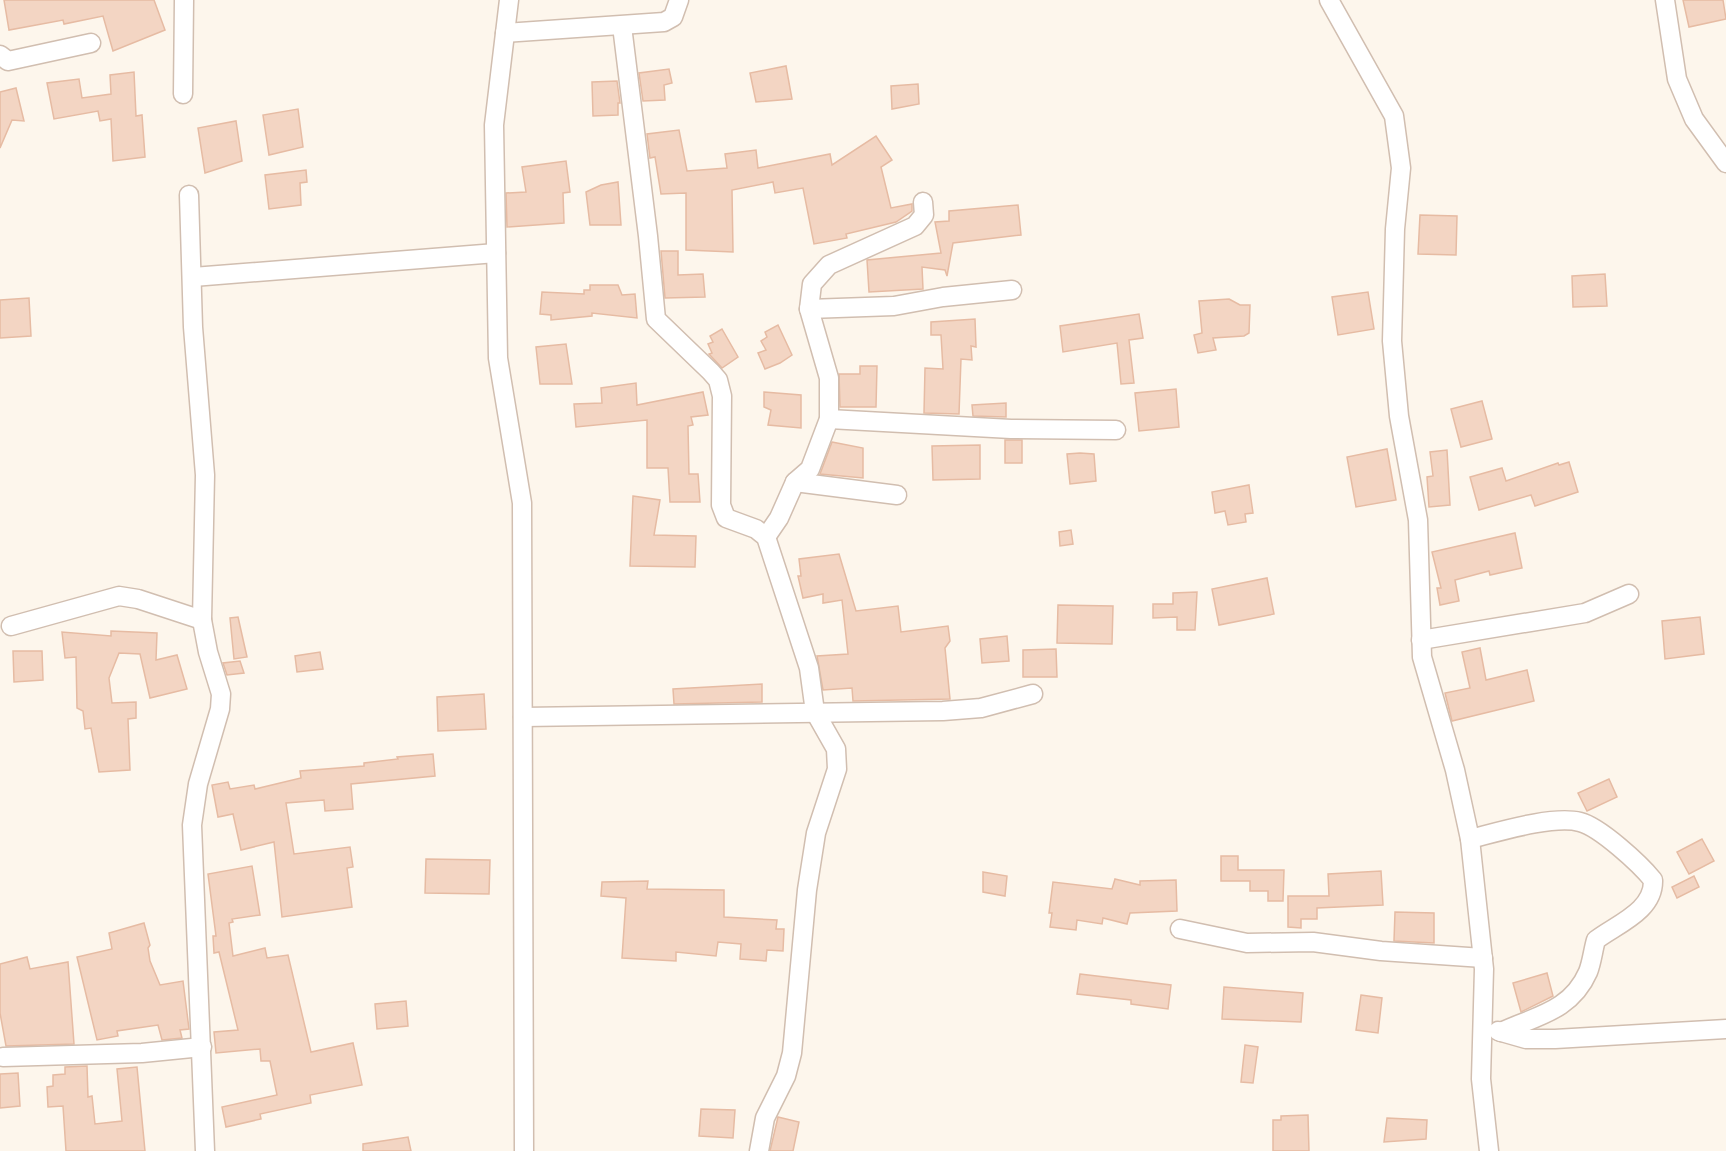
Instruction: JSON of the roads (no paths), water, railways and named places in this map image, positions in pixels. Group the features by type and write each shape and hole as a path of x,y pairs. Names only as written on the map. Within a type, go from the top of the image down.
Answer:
{"street":[{"path":"183,94 184,0"},
{"path":"509,0 494,125 498,358 522,503 524,1151"},
{"path":"505,33 664,22 673,17 679,0"},
{"path":"1329,0 1394,116 1401,168 1395,229 1392,341 1399,416 1418,520 1422,657 1455,770 1470,839 1483,958 1482,1079 1489,1151"},
{"path":"1665,0 1677,79 1694,119 1726,163"},
{"path":"622,26 648,236 652,307 656,319 718,380 722,396 721,505 726,518 756,529 766,537 809,668 815,712 836,749 837,769 816,832 807,890 792,1053 786,1076 765,1118 759,1151"},
{"path":"0,56 8,61 91,43"},
{"path":"189,195 193,327 206,476 202,620 208,652 221,694 220,709 194,801 192,825 202,1047 204,1151"},
{"path":"766,537 779,518 795,482 810,469 829,419 829,378 808,309 812,284 829,265 915,226 924,215 923,202"},
{"path":"193,277 496,253"},
{"path":"808,309 894,306 954,295 1012,290"},
{"path":"829,419 1011,429 1116,430"},
{"path":"795,482 897,495"},
{"path":"1421,640 1585,613 1629,594"},
{"path":"11,626 119,596 138,599 202,620"},
{"path":"523,717 943,711 981,708 1033,694"},
{"path":"1470,839 1524,826 1570,820 1584,822 1632,857 1653,880 1653,888 1647,902 1633,916 1596,940 1588,971 1565,1004 1548,1015 1501,1032"},
{"path":"1180,929 1247,943 1313,942 1381,951 1483,958"},
{"path":"1482,1024 1526,1039 1726,1029"},
{"path":"3,1057 142,1053 202,1047"}]}
